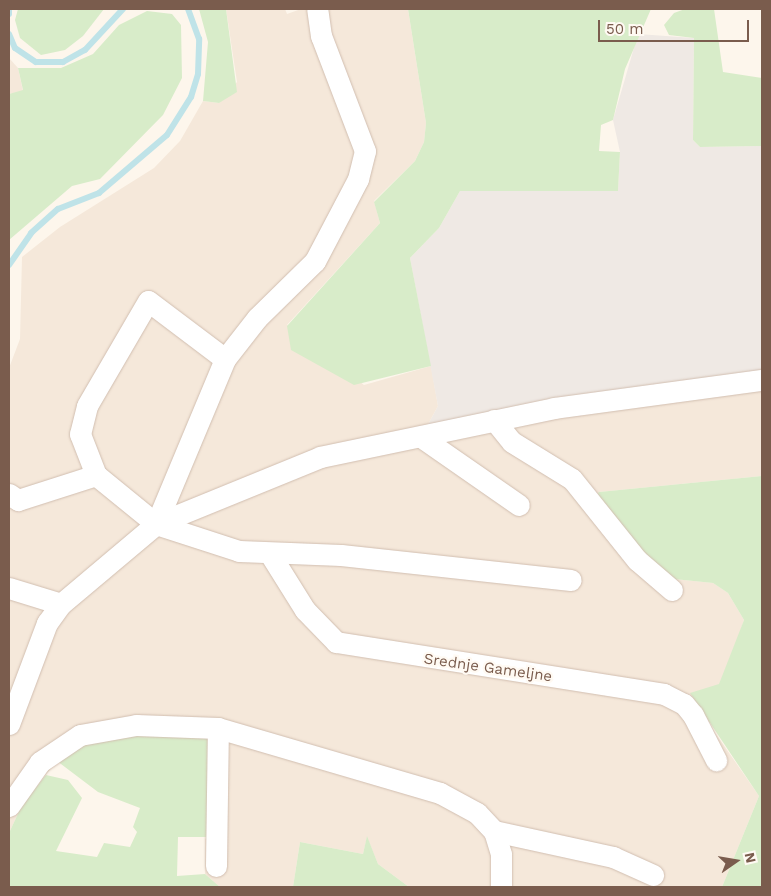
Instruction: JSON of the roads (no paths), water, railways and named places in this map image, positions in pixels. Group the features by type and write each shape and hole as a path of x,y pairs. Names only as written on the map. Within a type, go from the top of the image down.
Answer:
{"street":[{"path":"156,524 225,359 257,318 315,261 358,179 365,151 358,123 327,54 316,9"},
{"path":"225,359 148,301 87,406 80,434 96,475 156,524 239,551 270,554 341,555 571,580"},
{"path":"9,724 46,623 61,604 156,524 320,457 494,420 762,380"},
{"path":"494,420 512,442 572,479 637,560 672,590"},
{"path":"421,437 518,505"},
{"path":"9,494 18,500 96,475"},
{"name":"Srednje Gameljne","path":"270,554 305,610 336,642 664,694 684,704 694,715 716,760"},
{"path":"9,588 61,604"},
{"path":"9,806 40,762 80,735 136,725 218,728 440,793 477,813 494,831 501,854 501,887"},
{"path":"216,866 218,728"},
{"path":"494,831 613,857 653,876"}],"waterway":[{"path":"9,9 9,14"},
{"path":"9,34 15,48 36,62 63,62 85,50 123,9"},
{"path":"9,265 31,233 58,209 99,193 167,135 191,97 198,74 199,39 188,9"}]}
